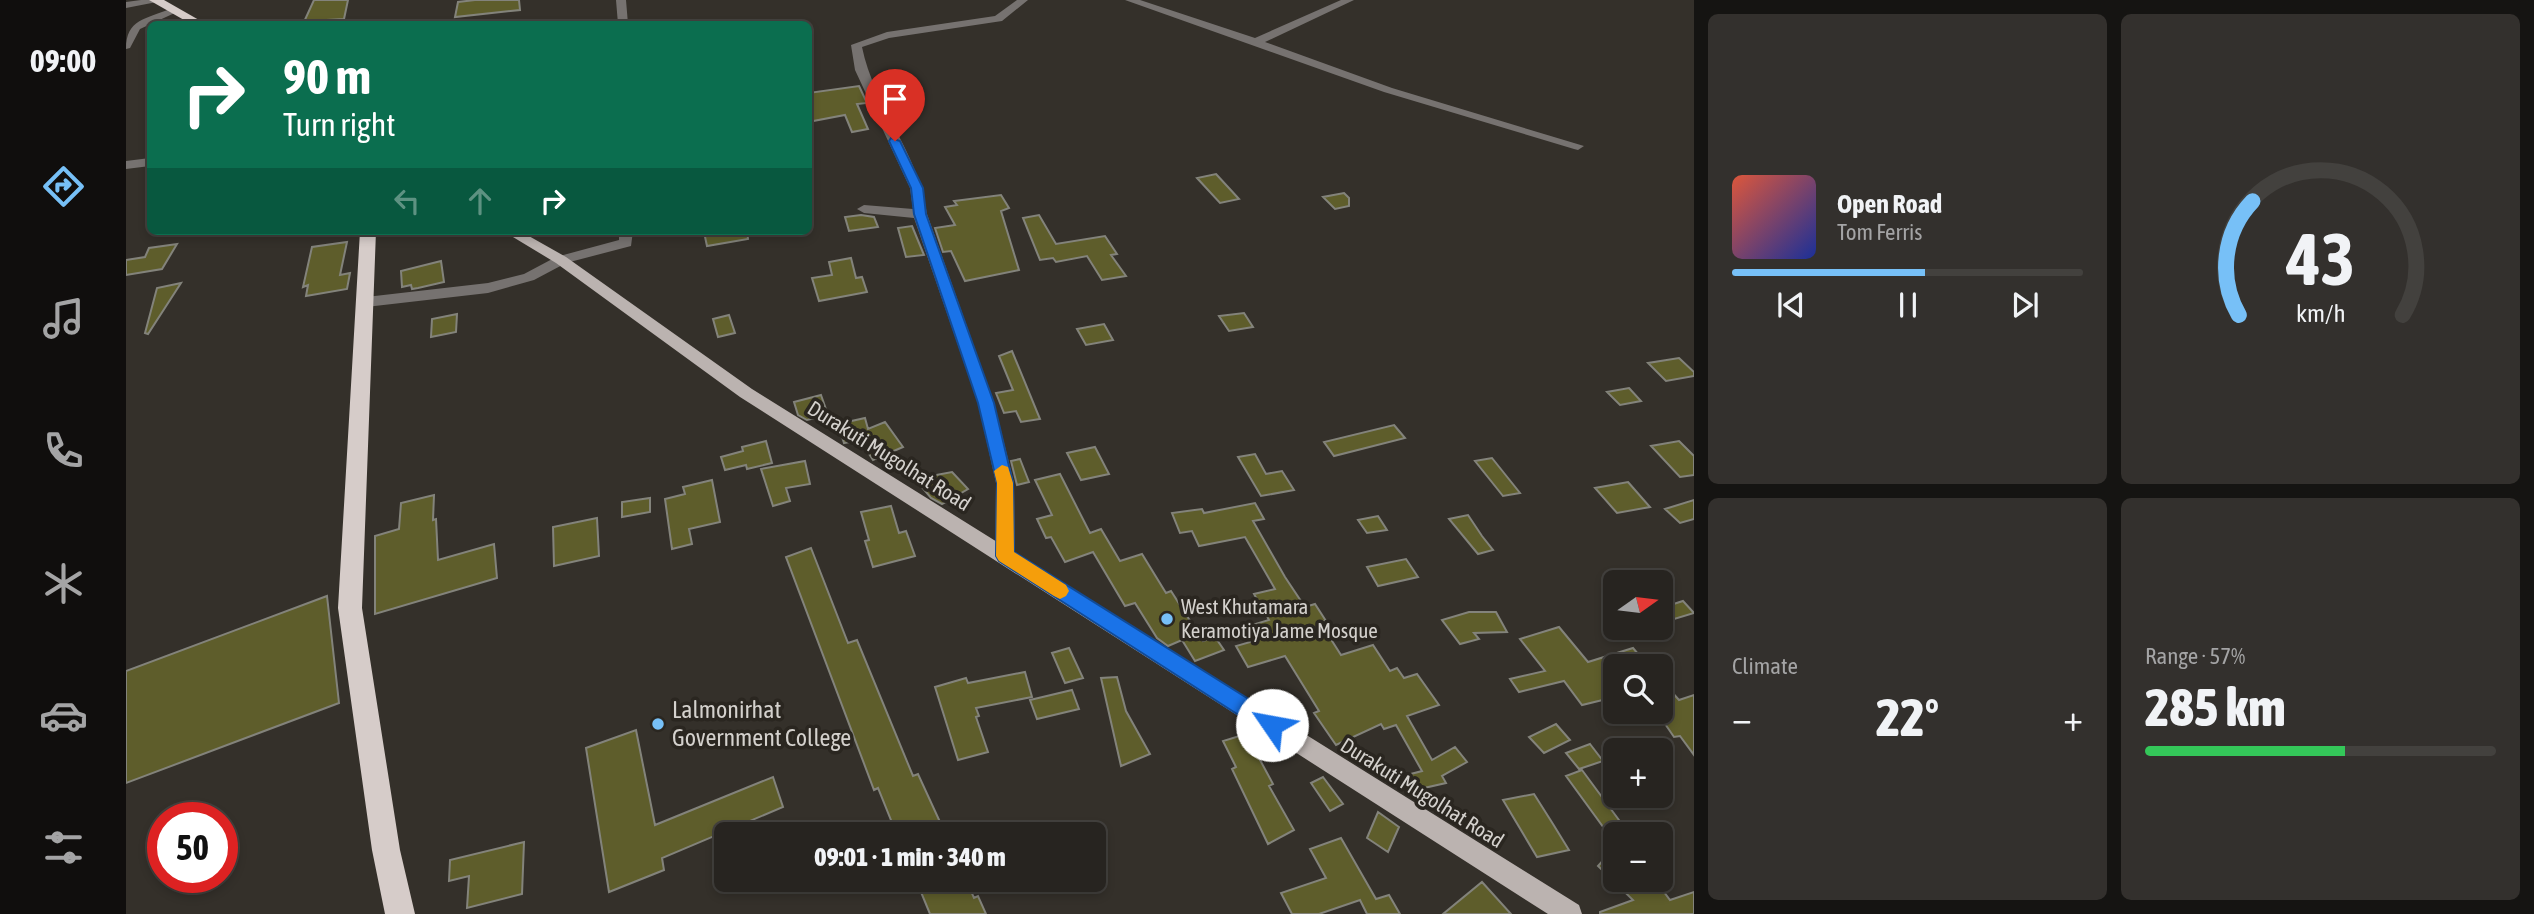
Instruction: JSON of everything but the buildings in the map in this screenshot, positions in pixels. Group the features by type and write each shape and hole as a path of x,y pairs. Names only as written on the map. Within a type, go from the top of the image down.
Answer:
{"highway":[{"path":"156,1 194,21"},
{"path":"368,235 350,608 386,850 400,914"}],"main road":[{"name":"Durakuti Mugolhat Road","path":"517,235 561,260 746,393 1570,914"}],"street":[{"path":"621,0 623,21"},
{"path":"1005,556 1005,483 989,416 965,337 920,214 917,188 861,70 856,45 887,35 998,19 1023,0"},
{"path":"1130,0 1388,90 1578,146"},
{"path":"1256,42 1349,0"},
{"path":"126,5 156,1"},
{"path":"150,21 174,11"},
{"path":"126,46 136,27 147,22"},
{"path":"126,164 147,162"},
{"path":"864,209 920,214"},
{"path":"366,302 488,288 529,277 561,260 626,243 626,235"}],"slow traffic":[{"path":"1002,471 1005,483 1005,556 1060,591"}],"place":[{"name":"West Khutamara Keramotiya Jame Mosque","path":"1167,619"},
{"name":"Lalmonirhat Government College","path":"658,724"}],"route":[{"path":"895,141 917,188 920,214 986,403 1005,483 1005,556 1272,725"}]}
